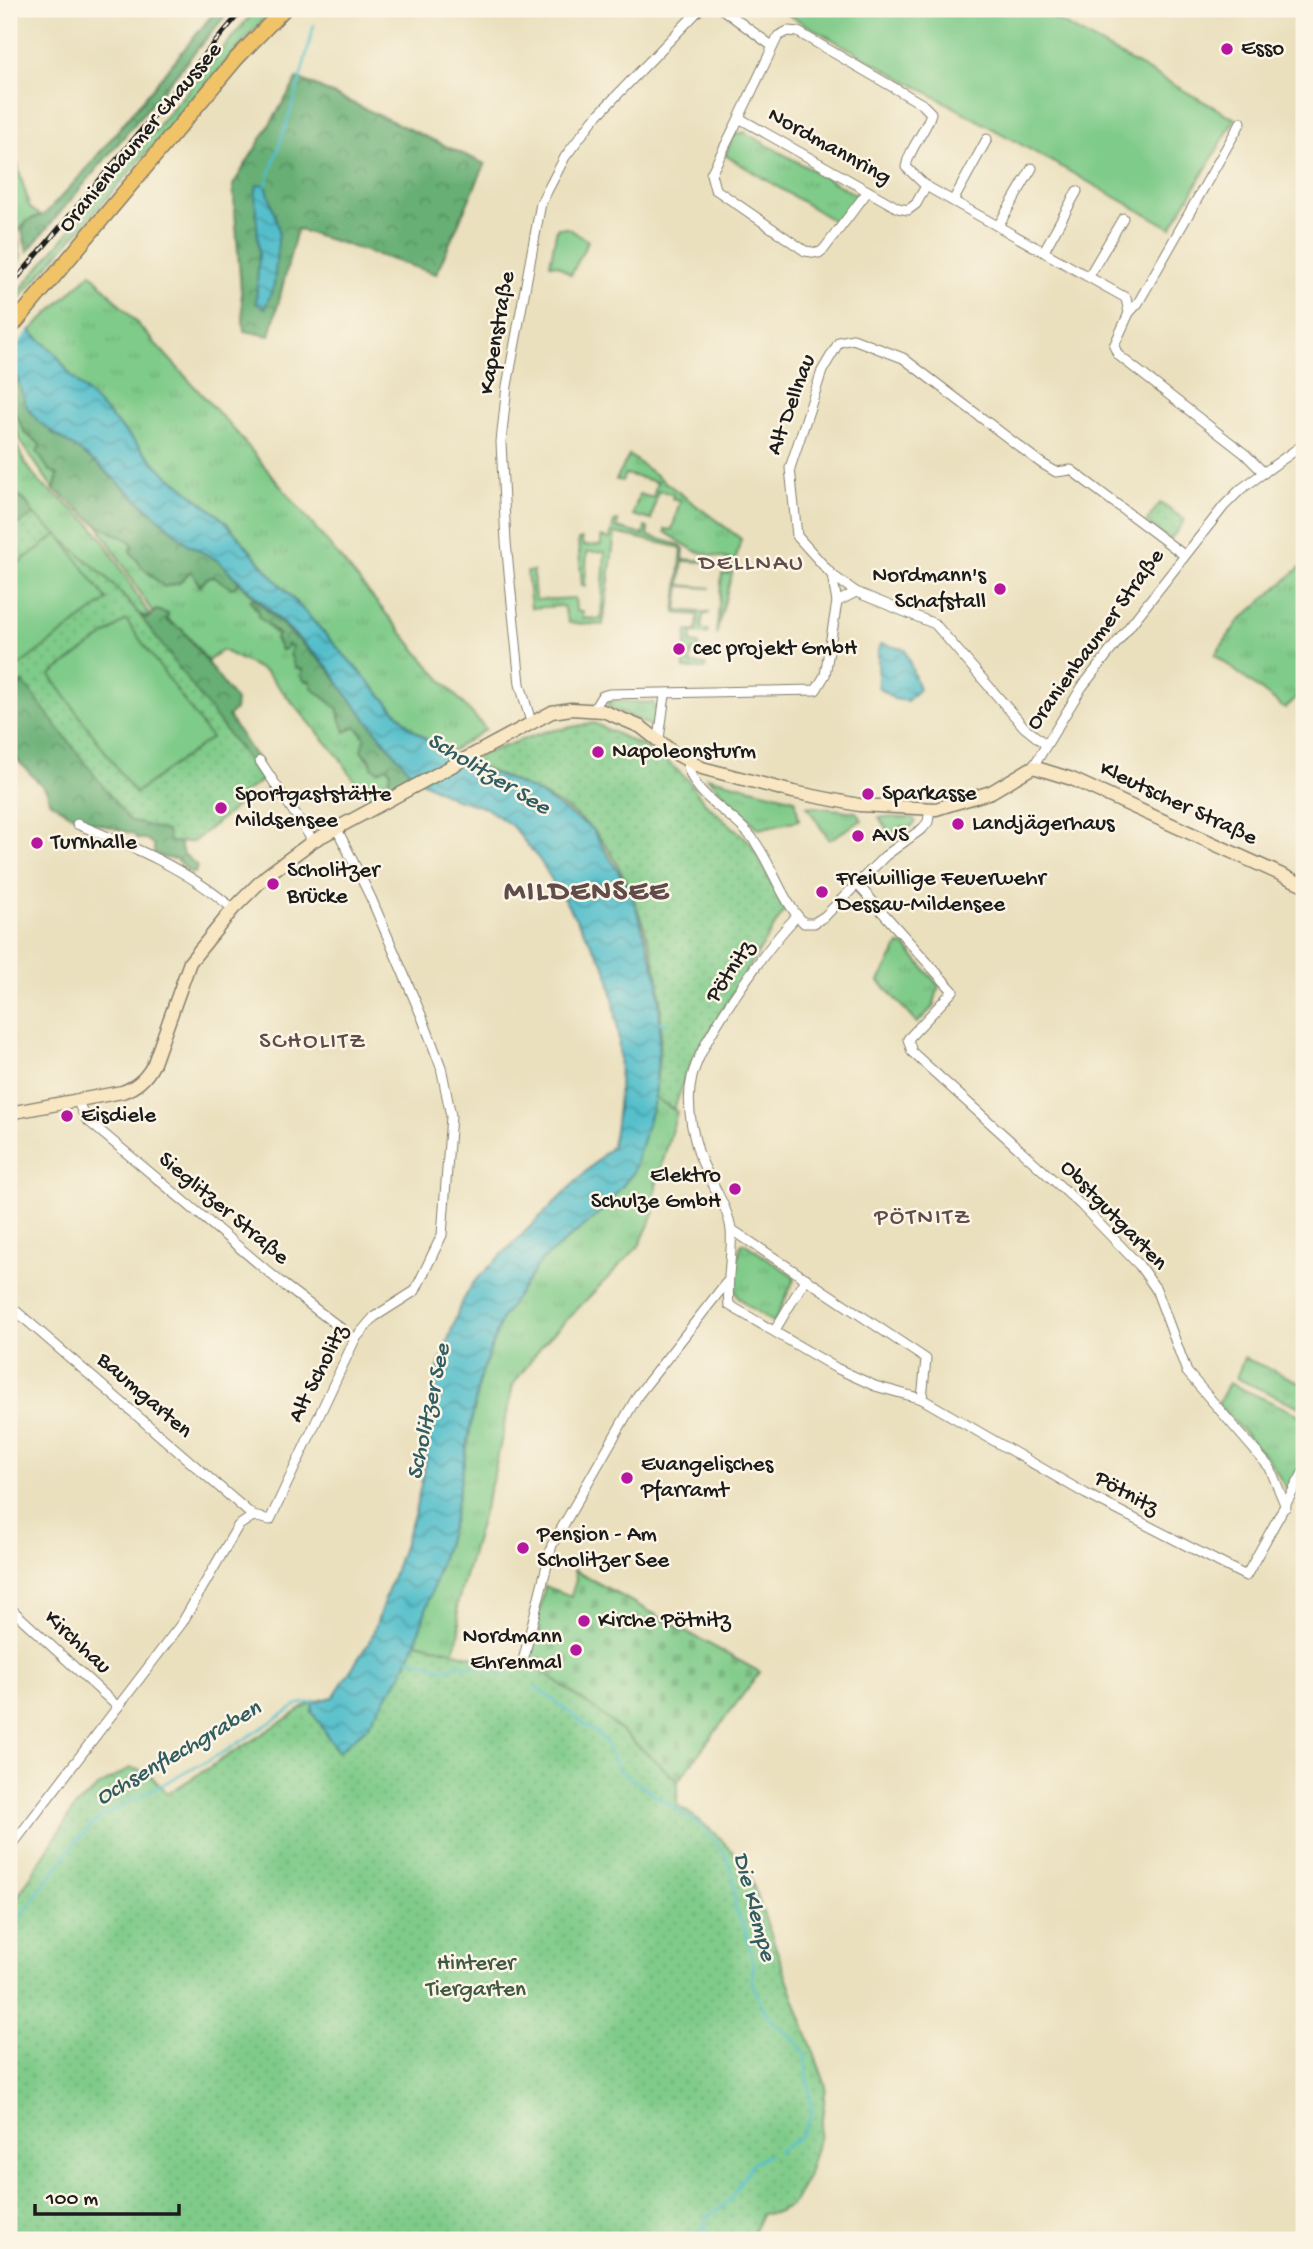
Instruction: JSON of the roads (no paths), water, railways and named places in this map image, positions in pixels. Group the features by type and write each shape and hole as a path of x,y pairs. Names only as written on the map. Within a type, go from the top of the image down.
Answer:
{"main road":[{"name":"Oranienbaumer Chaussee","path":"9,330 236,59 284,9"}],"street":[{"name":"Kapenstraße","path":"531,722 519,671 505,530 501,442 507,386 541,203 565,157 593,120 700,9"},
{"path":"722,9 772,46"},
{"name":"Nordmannring","path":"926,186 916,204 908,210 868,191 738,118 778,36 788,31 798,32 922,104 931,113 906,167 926,186 1126,298 1129,313"},
{"path":"738,118 711,174 715,189 805,251 819,253 824,249 868,191"},
{"path":"1241,122 1139,303 1129,313 1114,346 1118,355 1264,472"},
{"path":"953,201 987,139"},
{"path":"998,226 1032,168"},
{"path":"1044,251 1077,191"},
{"path":"1089,276 1123,218"},
{"name":"Alt Dellnau","path":"832,575 797,537 790,468 822,371 839,342 848,339 903,358 1041,463 1056,472 1071,470 1184,555"},
{"name":"Oranienbaumer Straße","path":"659,740 687,761 724,775 859,805 930,809 991,792 1033,767 1082,687 1224,506 1264,472 1304,444"},
{"path":"594,709 602,696 609,694 816,690 825,676 837,602 832,575"},
{"path":"832,575 856,592 935,624 1024,727 1045,744"},
{"path":"837,602 856,592"},
{"path":"9,1113 122,1092 146,1076 190,962 233,909 286,859 313,841 552,712 594,709 627,720 659,740 665,695"},
{"path":"260,761 313,841"},
{"path":"687,761 688,773 696,785 714,805 751,836 797,916 804,923 814,923 858,885 885,856 923,828 928,822 930,809"},
{"name":"Kleutscher Straße","path":"1033,767 1072,779 1304,885"},
{"path":"77,824 133,847 190,877 212,890 233,909"},
{"name":"Alt Scholitz","path":"9,1849 52,1788 183,1623 237,1526 253,1516 270,1520 355,1339 374,1317 415,1292 442,1235 451,1116 441,1067 371,898 337,829"},
{"name":"Obstgutgarten","path":"858,885 953,991 908,1039 912,1052 1081,1205 1139,1265 1156,1289 1187,1373 1270,1468 1286,1507"},
{"name":"Pötnitz","path":"797,916 747,982 703,1050 692,1077 689,1109 698,1152 731,1229 726,1283 729,1305 836,1368 875,1386 922,1399 1086,1494 1246,1576 1286,1507"},
{"name":"Sieglitzer Straße","path":"77,1100 86,1119 284,1284 355,1339"},
{"path":"731,1229 926,1359 922,1399"},
{"path":"775,1331 806,1278"},
{"path":"523,1661 552,1545 638,1395 726,1283"},
{"name":"Baumgarten","path":"9,1305 253,1516"},
{"path":"1286,1507 1304,1471"},
{"name":"Kirchhau","path":"9,1607 118,1707"}],"water":[{"path":"257,185 266,185 279,230 274,285 265,308 256,303 259,252 255,196"},
{"name":"Scholitzer See","path":"9,305 30,331 54,352 72,377 165,473 224,520 411,728 447,754 535,791 592,829 631,892 658,980 660,1023 655,1098 633,1173 601,1212 541,1261 502,1318 479,1381 453,1522 416,1642 401,1675 367,1727 338,1752 312,1712 313,1702 333,1697 371,1639 415,1512 425,1466 436,1374 460,1306 473,1283 612,1146 620,1078 618,1032 611,987 605,966 539,859 512,826 486,808 453,798 414,777 346,694 329,668 219,561 189,545 100,466 39,422 27,407 9,354"},
{"path":"881,644 905,649 919,689 907,701 894,699 878,687 878,650"}],"waterway":[{"path":"266,185 296,95 314,25"},
{"path":"660,1023 668,1023"},
{"name":"Die Klempe","path":"407,1657 445,1669 460,1664 508,1673"},
{"name":"Die Klempe","path":"535,1686 604,1739 617,1769 700,1825 725,1853 734,1879 735,1908 744,1927 754,1964 752,1981 759,2000 770,2019 797,2042 805,2056 812,2113 801,2136 778,2152"},
{"name":"Ochsenflechgraben","path":"9,1932 78,1839 101,1817 226,1751 299,1704 314,1702"},
{"name":"Die Klempe","path":"711,2240 705,2226 707,2217 728,2202 753,2162 768,2155"},
{"path":"691,2240 705,2226"}],"railway":[{"path":"9,288 243,9"}],"place":[{"name":"Esso","path":"1227,49"},
{"name":"Nordmann's Schafstall","path":"1000,589"},
{"name":"cec projekt GmbH","path":"679,649"},
{"name":"Napoleonsturm","path":"598,752"},
{"name":"Sparkasse","path":"868,794"},
{"name":"Sportgaststätte Mildsensee","path":"221,808"},
{"name":"Landjägerhaus","path":"958,824"},
{"name":"AVS","path":"858,836"},
{"name":"Turnhalle","path":"37,843"},
{"name":"Scholitzer Brücke","path":"273,884"},
{"name":"Freiwillige Feuerwehr Dessau-Mildensee","path":"822,892"},
{"name":"Eisdiele","path":"67,1116"},
{"name":"Elektro Schulze GmbH","path":"735,1189"},
{"name":"Evangelisches Pfarramt","path":"627,1478"},
{"name":"Pension - Am Scholitzer See","path":"523,1548"},
{"name":"Kirche Pötnitz","path":"584,1621"},
{"name":"Nordmann Ehrenmal","path":"576,1650"}],"district":[{"name":"DELLNAU","path":"752,564"},
{"name":"MILDENSEE","path":"587,893"},
{"name":"SCHOLITZ","path":"313,1042"},
{"name":"PÖTNITZ","path":"923,1218"}],"park label":[{"name":"Hinterer Tiergarten","path":"476,1977"}]}
